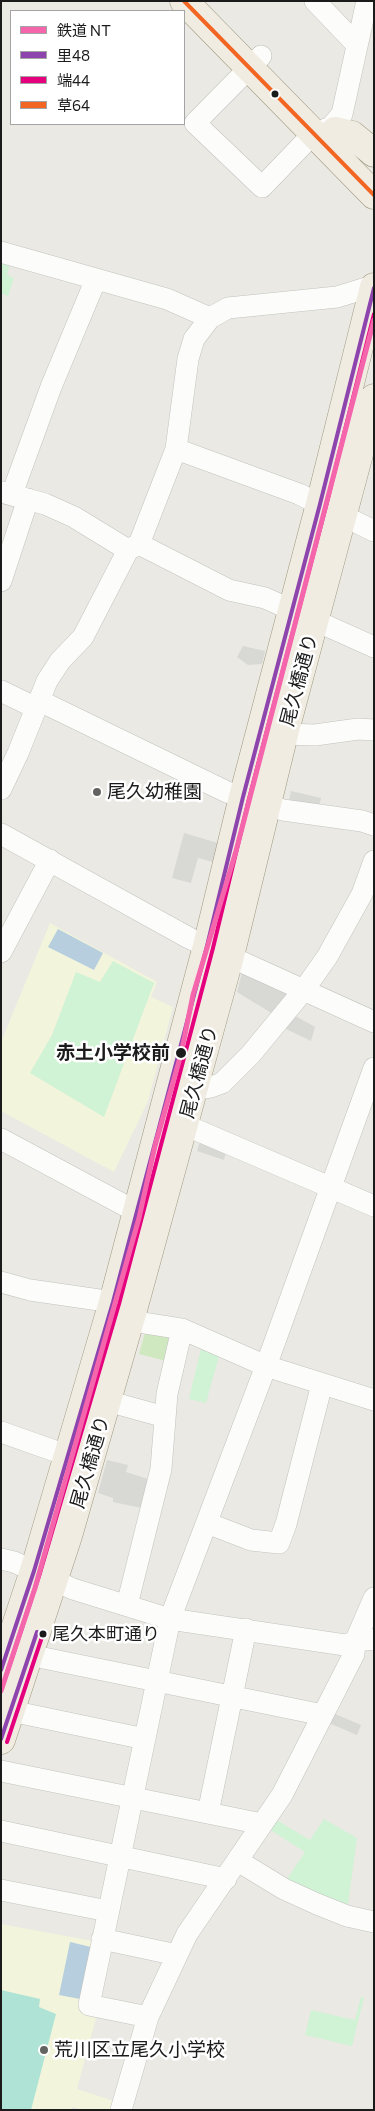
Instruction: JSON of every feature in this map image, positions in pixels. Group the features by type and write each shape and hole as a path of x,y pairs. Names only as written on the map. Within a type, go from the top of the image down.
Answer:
{"main road":[{"path":"184,1 255,63 327,131 374,170"},
{"path":"207,1 255,63"},
{"path":"327,131 352,135 374,154"},
{"path":"327,131 374,195"},
{"name":"尾久橋通り","path":"1,1740 11,1711 10,1656 44,1575 108,1400 137,1212 218,951 331,510 374,288"},
{"name":"尾久橋通り","path":"331,510 374,398"},
{"name":"尾久橋通り","path":"255,801 284,734 304,615"},
{"name":"尾久橋通り","path":"44,1575 69,1456 122,1310 185,1125 194,1090 218,951"}],"street":[{"path":"315,1 357,44"},
{"path":"255,63 195,123 262,187 327,131 342,114 367,1"},
{"path":"1,252 40,261 167,299 210,318"},
{"path":"1,581 14,495 51,388 96,279"},
{"path":"1,789 47,682 60,661 83,637 133,547 176,448 194,339 210,318 228,308 241,305 337,297 366,288 374,288"},
{"path":"176,448 298,494 374,531"},
{"path":"14,495 45,504 133,547 229,590 265,598 374,647"},
{"path":"1,691 38,704 227,792 284,810 362,821 374,825"},
{"path":"284,734 315,735 358,729 374,730"},
{"path":"1,834 218,951 374,1022"},
{"path":"1,952 50,860"},
{"path":"194,1090 222,1083 251,1054 303,991 326,957 362,894 374,861"},
{"path":"148,2017 89,2005 170,1619 266,1366 374,1068"},
{"path":"185,1125 374,1206"},
{"path":"1,1139 137,1212"},
{"path":"1,1282 122,1310 144,1323 182,1329 266,1366 374,1400"},
{"path":"127,1605 161,1469 167,1394 182,1329"},
{"path":"207,1523 251,1540 279,1543 286,1524 322,1384"},
{"path":"108,1400 165,1418"},
{"path":"1,1432 69,1456"},
{"path":"1,1559 73,1588 170,1619 345,1645 364,1641"},
{"path":"121,2110 148,2017 187,1934 285,1790 354,1654 364,1641 374,1598"},
{"path":"208,1813 246,1629"},
{"path":"10,1656 157,1681 324,1715"},
{"path":"11,1711 145,1739"},
{"path":"1,1770 262,1824"},
{"path":"1,1830 226,1879"},
{"path":"238,1861 284,1889 317,1904 347,1916 374,1922"},
{"path":"1,1890 108,1911"},
{"path":"102,1939 177,1955"}],"shaded area":[{"path":"1,258 11,260 7,275 14,278 8,296 1,293"},
{"path":"243,646 265,651 262,664 248,665 237,657"},
{"path":"291,791 321,798 318,811 288,806"},
{"path":"184,833 218,843 213,862 198,858 191,883 172,878"},
{"path":"50,923 157,982 151,997 173,1007 148,1101 114,1172 1,1111 1,1042"},
{"path":"58,929 103,953 94,970 48,947"},
{"path":"113,961 154,983 104,1117 30,1073 52,1035 76,972 100,982"},
{"path":"244,965 297,991 278,1017 237,992"},
{"path":"292,1014 315,1027 311,1041 284,1028"},
{"path":"201,1138 227,1147 224,1160 197,1151"},
{"path":"203,1340 221,1349 206,1403 189,1399"},
{"path":"107,1460 128,1465 126,1472 154,1481 146,1509 113,1502 113,1498 98,1493"},
{"path":"333,1713 361,1725 357,1735 329,1723"},
{"path":"275,1819 310,1840 324,1819 357,1838 347,1911 283,1885 305,1852 269,1829"},
{"name":"荒川区立尾久小学校","path":"1,1924 98,1942 98,2011 77,2089 117,2102 115,2110 83,2110 72,2107 71,2110 1,2110"},
{"path":"70,1942 91,1947 80,1999 59,1995"},
{"path":"1,1990 40,1999 39,2007 56,2014 31,2110 1,2110"},
{"path":"361,1997 364,1997 352,2046 305,2035 311,2010 355,2020"}],"green space":[{"path":"146,1329 177,1337 170,1362 139,1354"}],"rail line":[{"name":"NT","path":"1,1691 35,1588 139,1218 155,1146 181,1054 193,995 236,851 374,320"}],"transit line":[{"name":"草64","path":"184,1 374,195"},
{"name":"里48","path":"1,1670 34,1571 113,1302 207,946 243,797 320,504 374,288"},
{"name":"端44","path":"7,1673 40,1573 119,1304 213,948 249,799 374,314"},
{"name":"里48","path":"1,1739 37,1632"},
{"name":"端44","path":"7,1742 43,1634"}],"place":[{"name":"尾久幼稚園","path":"97,792"},
{"name":"赤土小学校前","path":"181,1053"},
{"name":"尾久本町通り","path":"43,1634"},
{"name":"荒川区立尾久小学校","path":"44,2050"}]}
